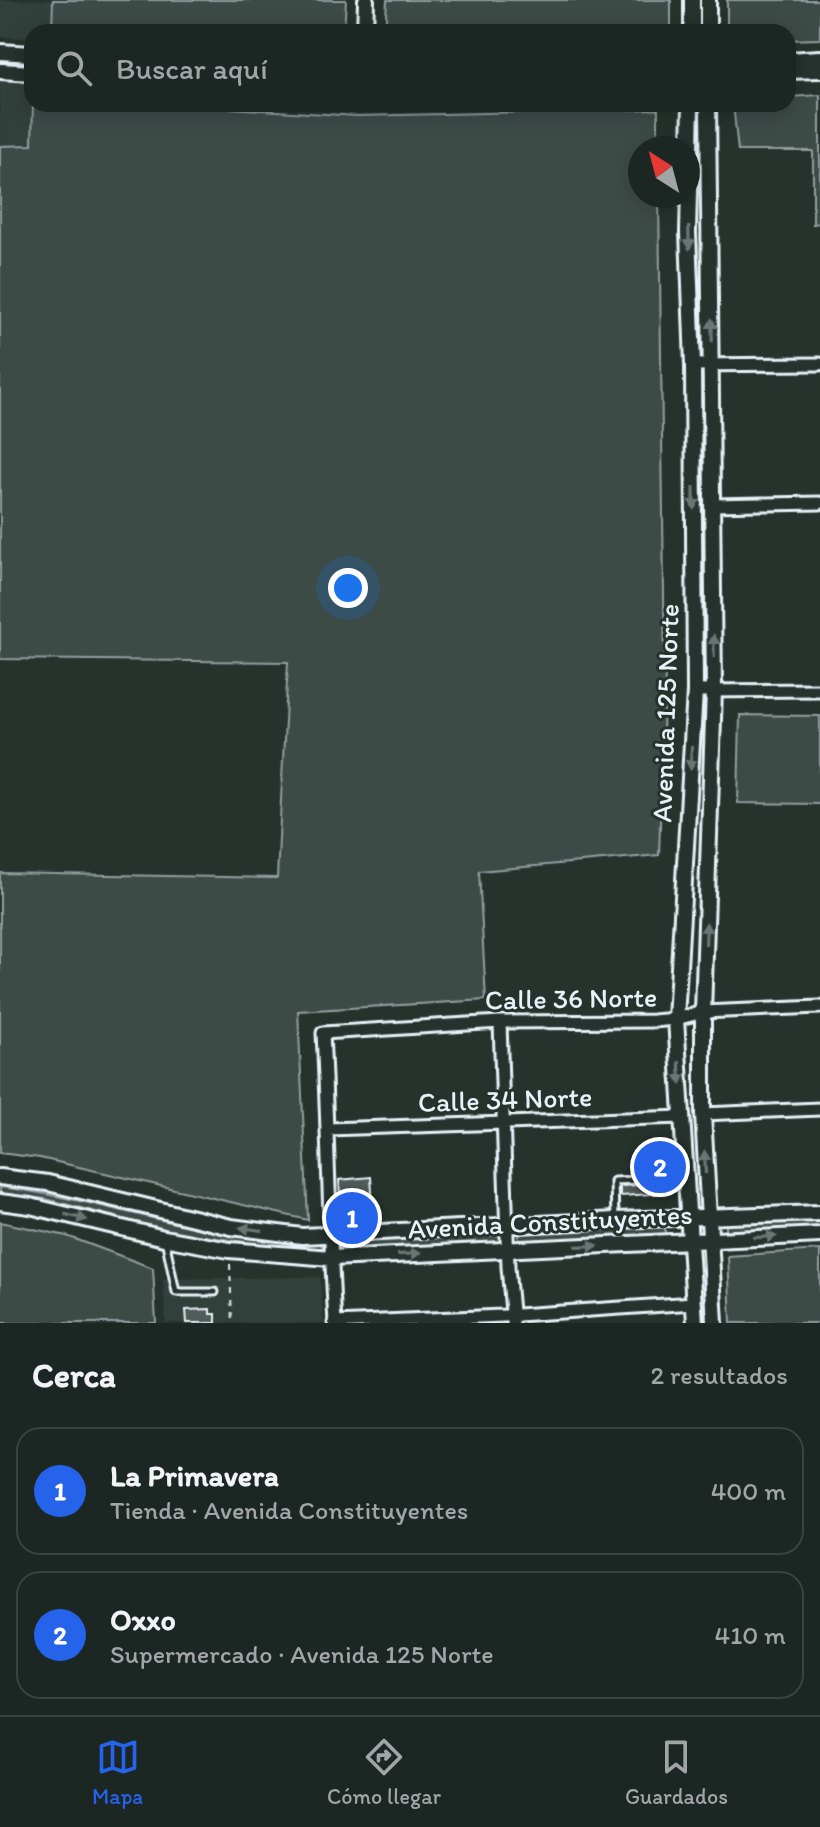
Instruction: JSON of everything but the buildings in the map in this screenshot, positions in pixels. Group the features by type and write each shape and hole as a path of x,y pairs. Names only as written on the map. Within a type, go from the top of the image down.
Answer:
{"main road":[{"path":"365,24 366,0"},
{"path":"692,0 692,24"},
{"path":"708,0 708,24"},
{"path":"0,52 24,54"},
{"path":"796,60 820,58"},
{"path":"796,71 820,70"},
{"path":"0,71 24,72"},
{"path":"682,112 683,136"},
{"name":"Avenida 125 Norte","path":"689,136 691,112"},
{"name":"Avenida 125 Norte","path":"708,112 714,690 703,1012 703,1114 715,1323"},
{"name":"Avenida 125 Norte","path":"688,208 693,365 695,691 676,1019 695,1323"},
{"name":"Avenida Constituyentes","path":"0,1177 48,1183 231,1227 302,1236 820,1213"},
{"name":"Avenida Constituyentes","path":"0,1202 229,1250 331,1258 820,1235"}],"street":[{"path":"693,365 820,364"},
{"path":"712,505 820,503"},
{"path":"695,691 820,690"},
{"name":"Calle 36 Norte","path":"328,1129 323,1033 500,1022 676,1019 703,1012 820,1007"},
{"path":"500,1022 508,1267 513,1319"},
{"path":"703,1114 820,1109"},
{"name":"Calle 34 Norte","path":"328,1129 683,1117"},
{"path":"328,1129 334,1323 513,1319 694,1303"}],"lane":[{"path":"615,1220 614,1181 687,1178"},
{"path":"164,1238 176,1292 215,1292"}],"path":[{"path":"229,1250 232,1323"}],"shaded area":[{"path":"0,0 53,0 52,24 24,24 24,38 0,37"},
{"path":"53,0 346,0 344,24 52,24"},
{"path":"387,0 671,0 671,24 386,24"},
{"path":"727,0 820,0 820,39 796,40 796,24 727,24"},
{"path":"0,81 24,82 24,112 32,112 32,145 0,146"},
{"path":"820,95 820,223 813,224 813,151 738,151 734,112 796,112 796,96"},
{"path":"33,112 294,112 357,116 658,112 658,136 628,136 628,208 659,208 665,673 659,855 479,871 486,1000 298,1011 308,1220 40,1158 0,1153 0,873 277,878 288,662 0,659 0,146 32,145"},
{"path":"740,715 820,716 820,804 738,803"},
{"path":"0,1187 80,1201 199,1229 279,1242 320,1244 323,1247 322,1250 303,1250 174,1232 46,1199 0,1194"},
{"path":"820,1220 820,1227 726,1232 726,1224"},
{"path":"0,1222 67,1236 153,1268 156,1323 0,1323"},
{"path":"665,1227 665,1234 521,1242 518,1237 522,1233"},
{"path":"499,1234 503,1238 501,1242 339,1248 343,1241"},
{"path":"820,1250 820,1323 731,1323 728,1256"},
{"path":"320,1277 324,1323 166,1323 163,1279"}],"place":[{"name":"Oxxo","path":"660,1167"},
{"name":"La Primavera","path":"352,1218"}]}
